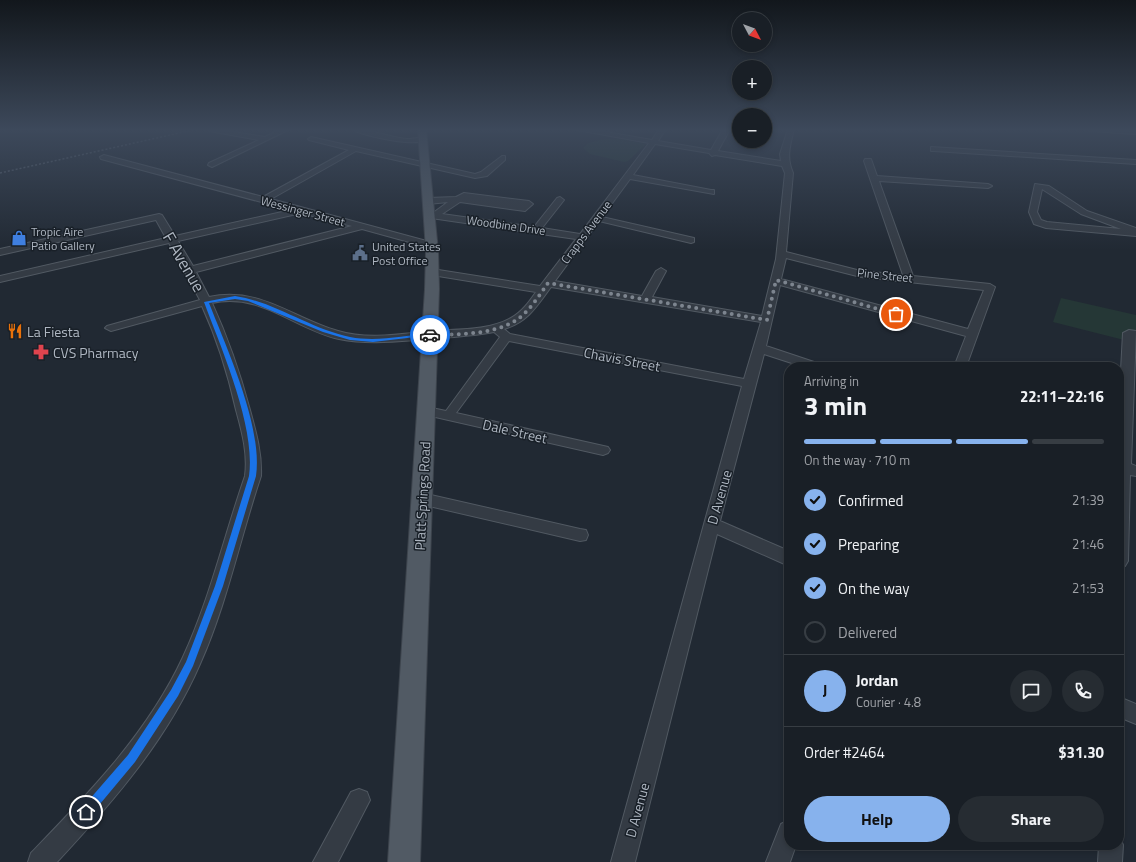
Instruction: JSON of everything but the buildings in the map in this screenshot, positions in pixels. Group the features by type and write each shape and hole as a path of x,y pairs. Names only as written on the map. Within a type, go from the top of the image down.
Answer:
{"main road":[{"name":"Platt Springs Road","path":"404,862 427,412 432,272 432,215 428,200 424,169"}],"street":[{"name":"Wessinger Street","path":"149,169 431,246"},
{"path":"264,200 319,169"},
{"path":"448,169 481,175 488,169"},
{"name":"Crapps Avenue","path":"111,328 206,302 230,298 249,300 325,331 350,338 373,340 430,335 464,334 496,328 520,318 546,286 633,169"},
{"name":"D Avenue","path":"623,862 711,524 767,320 782,254 789,173 787,169"},
{"path":"871,169 909,278"},
{"path":"874,178 988,186 980,174"},
{"path":"628,176 711,192"},
{"path":"1038,186 1045,186 1070,205 1136,232 1107,233 1080,237 1041,231 1033,212 1038,186"},
{"path":"428,200 457,199 525,208 529,204 464,195 457,199 432,215"},
{"path":"536,230 560,200"},
{"path":"0,280 300,210"},
{"name":"Woodbine Drive","path":"432,215 583,236"},
{"name":"F Avenue","path":"0,252 158,217 190,270 206,302 234,376 252,440 255,462 253,476 202,636 175,693 132,758 103,794 40,862"},
{"path":"596,218 691,240"},
{"path":"190,270 363,227"},
{"path":"1107,233 1136,242"},
{"name":"Pine Street","path":"782,254 852,272 990,287 972,334"},
{"path":"645,300 661,271"},
{"path":"432,272 645,300 767,320"},
{"path":"776,280 972,334 962,362"},
{"path":"452,410 506,337 496,328"},
{"path":"1124,495 1132,334"},
{"name":"Chavis Street","path":"506,337 750,384"},
{"path":"759,348 801,362"},
{"name":"Dale Street","path":"427,412 603,450"},
{"path":"422,499 580,535"},
{"path":"711,524 784,557"},
{"path":"1124,709 1136,714"},
{"path":"325,862 359,800"},
{"path":"778,862 784,846"},
{"path":"1110,862 1111,850"}],"shaded area":[{"path":"1061,298 1136,315 1136,335 1129,333 1128,341 1053,322"}],"railway":[{"path":"0,173 17,169"}],"way so far":[{"path":"430,335 464,334 483,331 514,321 526,312 548,283 767,320 776,280 896,314"}],"place":[{"name":"Tropic Aire Patio Gallery","path":"19,238"},
{"name":"United States Post Office","path":"360,253"},
{"name":"La Fiesta","path":"15,331"},
{"name":"CVS Pharmacy","path":"41,352"}],"route":[{"path":"86,812 103,794 132,758 175,693 190,663 202,636 219,586 243,504 253,476 255,462 250,431 229,361 218,329 206,302 235,297 242,298 262,304 325,331 362,340 430,335"}]}
